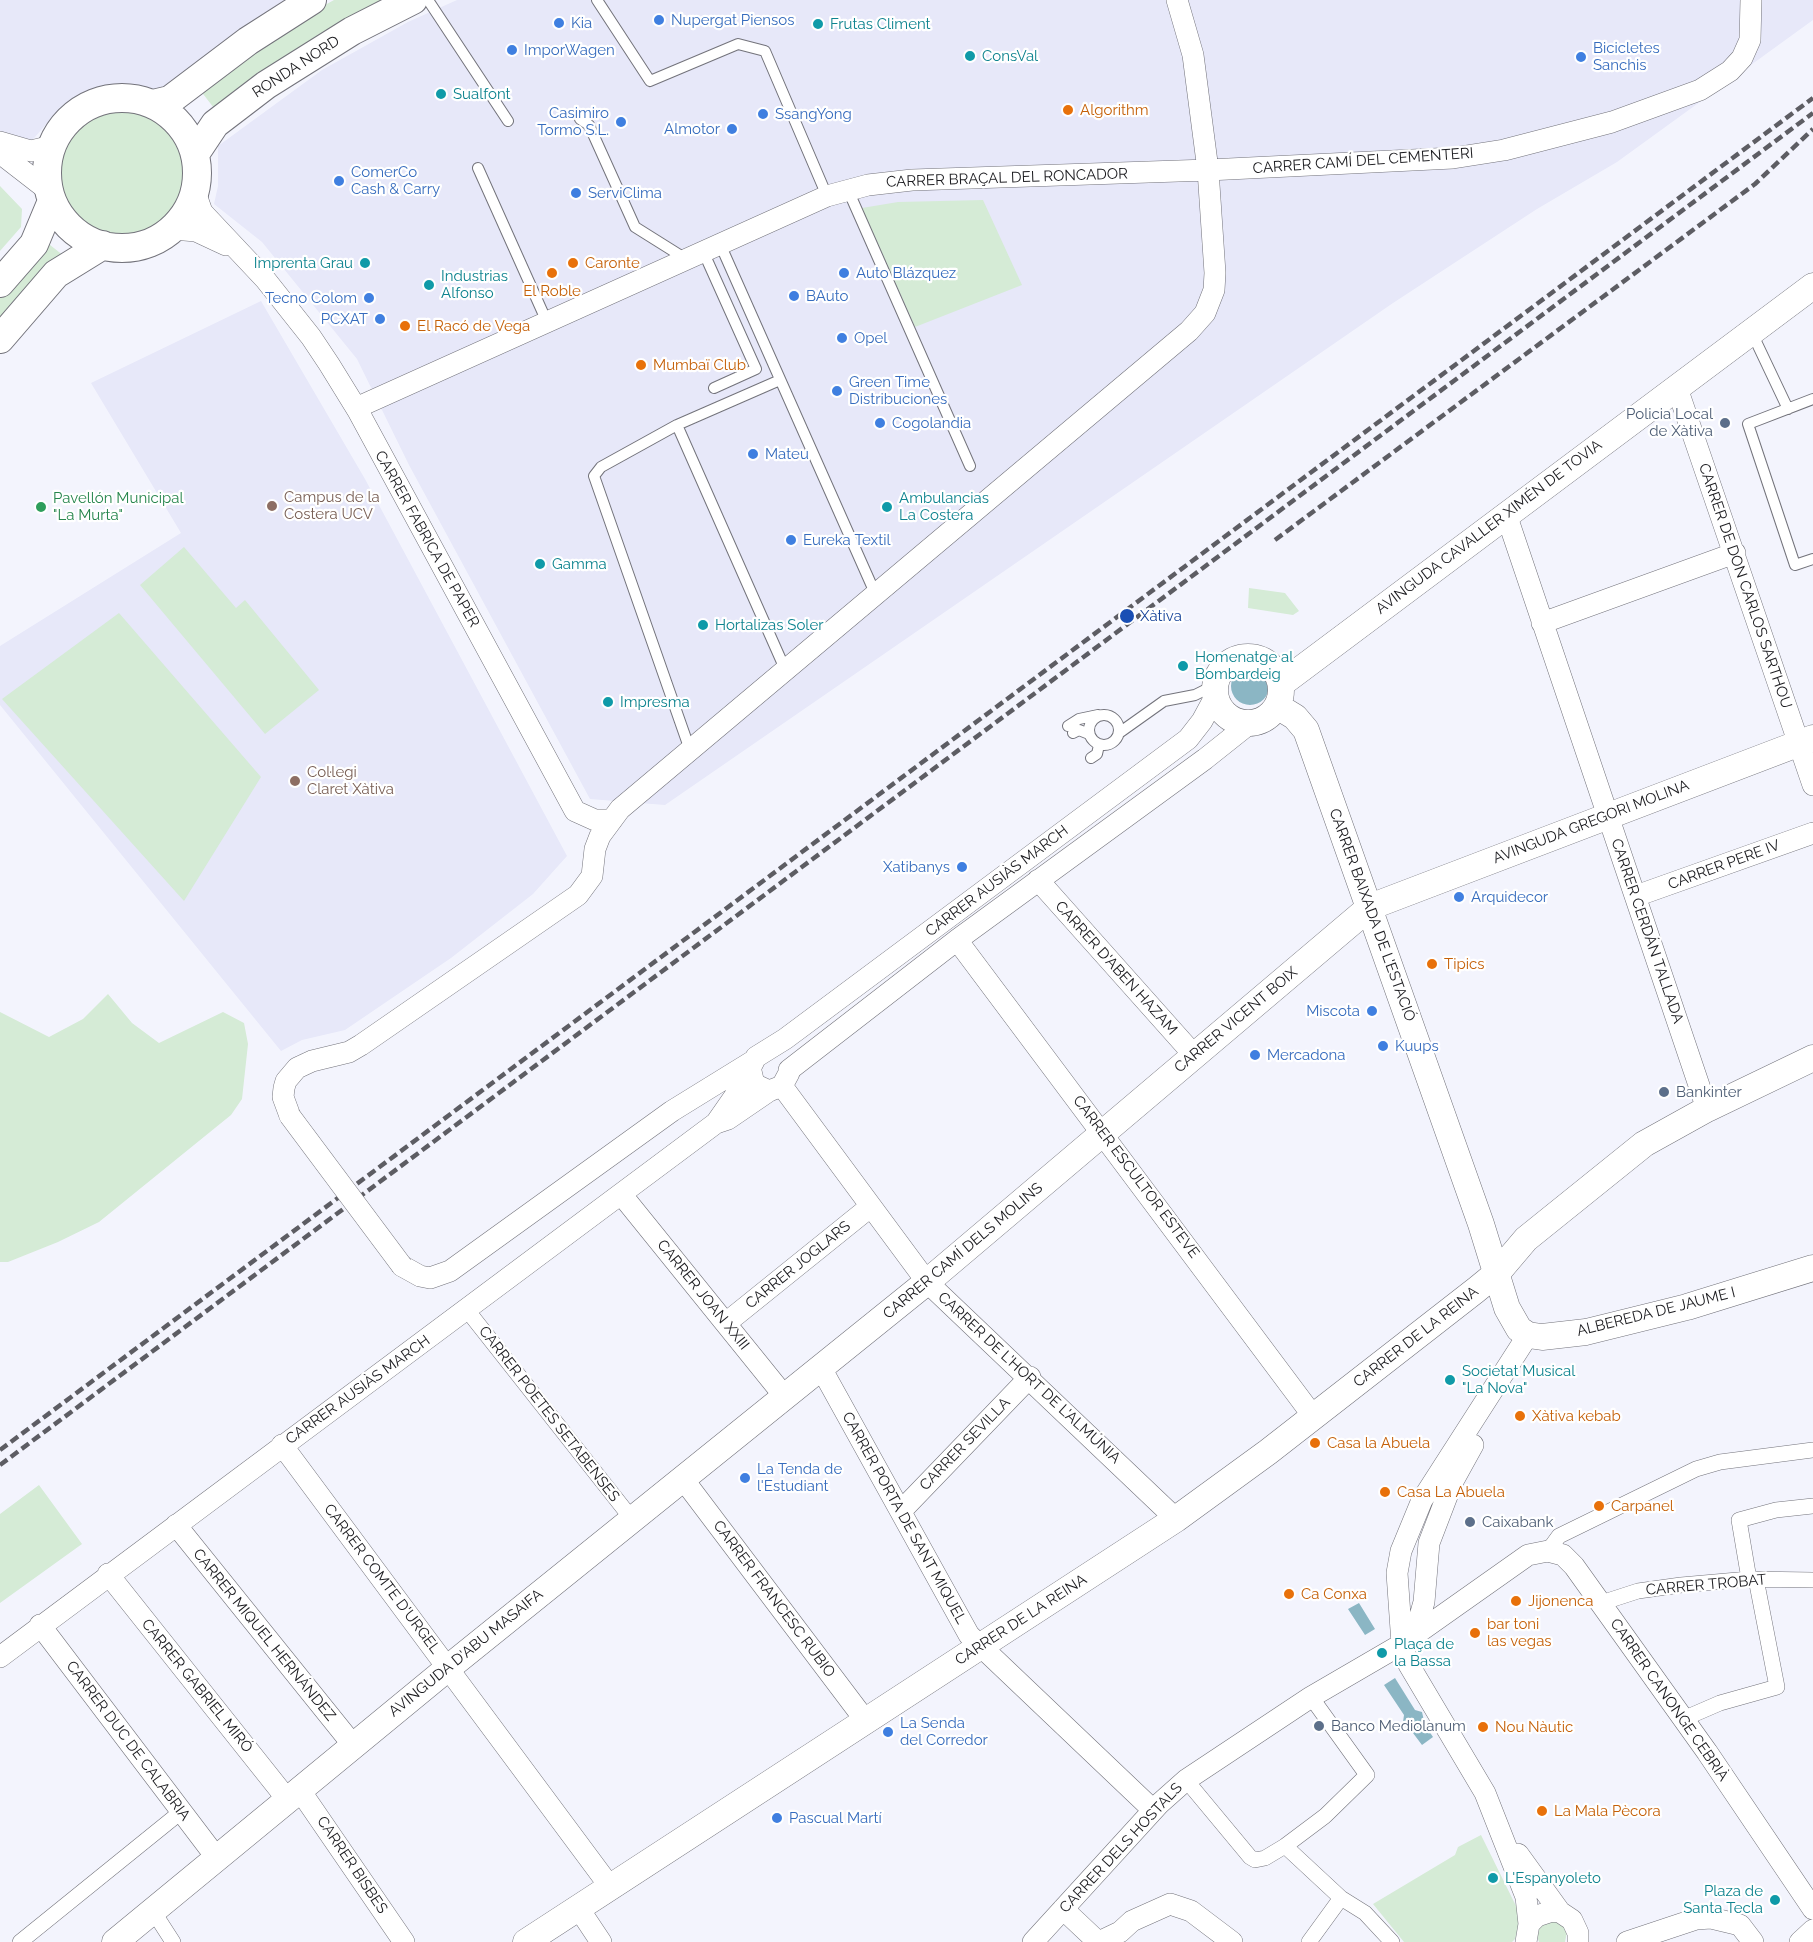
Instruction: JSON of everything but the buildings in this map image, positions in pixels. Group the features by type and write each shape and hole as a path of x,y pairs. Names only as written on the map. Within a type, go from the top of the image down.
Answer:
{"main road":[{"path":"153,104 177,95 257,35 312,0"},
{"name":"RONDA NORD","path":"195,154 215,124 266,85 352,31 414,0"},
{"path":"113,98 134,99 153,104 172,116 187,134 195,154 198,173 195,192 187,212 173,228 152,242 136,246 103,245 82,236 64,220 51,196 47,168 52,146 62,128 76,114 94,104 113,98"},
{"path":"0,283 34,244 51,196"},
{"path":"0,339 56,274 103,245"}],"street":[{"path":"612,820 620,809 785,669 1189,331 1205,313 1214,290 1215,273 1208,170 1192,55 1177,0"},
{"name":"CARRER CAMÍ DEL CEMENTERI","path":"1208,170 1452,158 1504,150 1602,125 1660,106 1713,83 1742,58 1750,40 1751,0"},
{"path":"0,142 31,151 52,146"},
{"path":"0,153 51,196"},
{"name":"CARRER BRAÇAL DEL RONCADOR","path":"356,408 827,196 848,190 891,182 1208,170"},
{"name":"CARRER FABRICA DE PAPER","path":"195,192 202,212 294,313 356,408 575,811 595,820 612,820"},
{"name":"CARRER FABRICA DE PAPER","path":"173,228 196,231 237,250"},
{"name":"AVINGUDA CAVALLER XIMÉN DE TOVIA","path":"1279,695 1506,514 1813,286"},
{"name":"CARRER DE DON CARLOS SARTHOU","path":"1677,388 1735,553 1806,741 1813,785"},
{"name":"CARRER CERDÁN TALLADA","path":"1506,514 1707,1109"},
{"path":"1542,623 1735,553"},
{"path":"1237,658 1260,659 1270,665 1279,695 1260,721 1249,724 1238,722 1219,708 1215,691 1218,674 1237,658"},
{"name":"CARRER AUSIÀS MARCH","path":"612,820 595,849 592,876 578,895 361,1045 349,1052 312,1061 297,1068 286,1081 283,1097 290,1116 402,1266 420,1276 430,1278 450,1271 672,1111 756,1060 1188,739 1202,721 1215,691"},
{"name":"CARRER BAIXADA DE L'ESTACIÓ","path":"1279,695 1306,730 1498,1272 1507,1308 1519,1329 1528,1335"},
{"name":"CARRER AUSIÀS MARCH","path":"0,1657 108,1574 467,1310 716,1123 728,1119 780,1082 957,940 1205,759 1249,724"},
{"name":"AVINGUDA GREGORI MOLINA","path":"1370,907 1806,741"},
{"name":"CARRER PERE IV","path":"1636,896 1813,833"},
{"name":"CARRER D'ABEN HAZAM","path":"1038,880 1194,1056"},
{"name":"CARRER VICENT BOIX","path":"1103,1132 1370,907"},
{"name":"CARRER ESCULTOR ESTEVE","path":"957,940 1103,1132 1313,1416"},
{"path":"772,1052 783,1058 780,1082 754,1084 756,1060 772,1052"},
{"name":"CARRER DE LA REINA","path":"526,1942 579,1910 865,1720 1176,1518 1313,1416 1498,1272 1527,1238 1644,1144 1707,1109 1813,1058"},
{"name":"CARRER AUSIÀS MARCH","path":"716,1123 756,1060"},
{"name":"CARRER DE L'HORT DE L'ALMÚNIA","path":"780,1082 927,1282 1030,1377 1176,1518"},
{"name":"CARRER CAMÍ DELS MOLINS","path":"821,1368 927,1282 1103,1132"},
{"name":"CARRER JOAN XXIII","path":"621,1194 785,1397"},
{"name":"CARRER JOGLARS","path":"726,1323 870,1207"},
{"path":"1481,1224 1490,1233 1504,1238 1527,1238"},
{"name":"ALBEREDA DE JAUME I","path":"1528,1335 1568,1335 1626,1323 1813,1268"},
{"name":"CARRER POETES SETABENSES","path":"467,1310 632,1519"},
{"path":"1528,1335 1422,1500 1401,1551 1398,1582 1416,1680 1485,1793 1526,1897 1528,1933"},
{"name":"AVINGUDA D'ABU MASAIFA","path":"115,1942 352,1745 821,1368"},
{"name":"CARRER PORTA DE SANT MIQUEL","path":"821,1368 969,1635 1153,1810"},
{"name":"CARRER SEVILLA","path":"901,1511 1030,1377"},
{"path":"1409,1639 1424,1602 1429,1543 1452,1483 1473,1446 1484,1405"},
{"name":"CARRER COMTE D'URGEL","path":"282,1445 611,1888"},
{"path":"1409,1639 1528,1556 1548,1551 1563,1534 1708,1464 1813,1450"},
{"name":"CARRER FRANCESC RUBIO","path":"683,1479 865,1720"},
{"path":"1683,1719 1707,1707 1777,1688 1739,1520 1776,1510 1813,1506"},
{"name":"CARRER MIQUEL HERNÁNDEZ","path":"176,1524 352,1745"},
{"name":"CARRER CANONGE CEBRIÀ","path":"1548,1551 1557,1552 1569,1559 1683,1719 1813,1909"},
{"name":"CARRER GABRIEL MIRÓ","path":"108,1574 293,1794"},
{"name":"CARRER TROBAT","path":"1601,1603 1646,1590 1753,1579 1813,1580"},
{"name":"CARRER DUC DE CALABRIA","path":"40,1625 216,1857"},
{"name":"CARRER DELS HOSTALS","path":"1033,1942 1153,1810 1186,1780 1311,1697 1409,1639"},
{"path":"1186,1780 1250,1857 1255,1860 1265,1858 1285,1846 1325,1816 1367,1775 1311,1697"},
{"name":"CARRER BISBES","path":"293,1794 404,1942"},
{"path":"20,1942 182,1810"},
{"path":"1498,1826 1560,1912 1572,1920 1579,1942"},
{"path":"1285,1846 1341,1898 1365,1913 1392,1942"},
{"path":"1309,1942 1341,1898"},
{"path":"1063,1910 1099,1942 1162,1906 1175,1905 1191,1911 1232,1942"},
{"path":"579,1910 601,1942"},
{"path":"153,1911 173,1942"},
{"path":"1528,1933 1544,1912 1560,1912"},
{"path":"1631,1942 1696,1919 1711,1918 1740,1925 1753,1942"},
{"path":"1800,1942 1813,1930"}],"lane":[{"path":"428,0 508,121"},
{"path":"597,0 650,81 738,44 765,51 827,196"},
{"path":"580,119 589,124 635,227 703,251 780,380 875,593"},
{"path":"478,168 547,322"},
{"path":"848,190 970,466"},
{"path":"703,251 756,369 714,388"},
{"path":"1752,332 1788,409"},
{"path":"690,750 594,476 601,467 677,425 780,380"},
{"path":"1813,399 1748,424 1795,565 1813,559"},
{"path":"677,425 785,669"},
{"path":"1099,745 1109,744 1133,722 1164,701 1215,691"},
{"path":"1099,745 1089,734 1071,730 1079,719 1101,715 1133,722"},
{"path":"1089,734 1089,723 1101,715"},
{"path":"1114,719 1119,733"},
{"path":"1091,758 1097,754 1099,745"}],"shaded area":[{"path":"0,0 289,0 239,30 159,93 134,87 106,87 83,95 54,115 29,144 0,134"},
{"path":"457,0 1813,0 1813,20 1617,162 1537,209 1393,303 665,805 590,799 409,465 357,359 262,242 214,204 218,186 218,146 322,70 408,22"},
{"name":"Col·legi Claret Xàtiva","path":"261,301 365,479 567,856 533,894 451,958 345,1030 302,1040 281,1051 0,705 0,646 181,533 91,383"}],"green space":[{"path":"334,0 390,0 217,112 200,90 289,25"},
{"path":"122,110 146,114 166,128 180,148 184,172 180,196 166,216 146,230 122,234 98,230 78,216 64,196 60,172 64,148 78,128 98,114"},
{"path":"0,186 22,209 21,227 0,251"},
{"path":"983,200 1022,285 915,327 862,208 898,202"},
{"path":"45,241 64,256 0,329 0,293"},
{"path":"184,547 236,608 245,600 319,690 265,734 140,585"},
{"path":"1249,588 1285,593 1299,611 1293,615 1248,608"},
{"path":"119,613 261,777 184,901 2,699"},
{"path":"108,994 132,1023 159,1043 223,1012 244,1023 248,1044 242,1099 231,1115 99,1222 58,1242 8,1262 0,1262 0,1012 49,1037 83,1019"},
{"path":"39,1485 82,1544 0,1603 0,1514"},
{"path":"1481,1835 1517,1908 1520,1922 1515,1939 1512,1942 1404,1942 1373,1904 1455,1855 1458,1847"},
{"path":"1553,1920 1562,1924 1567,1932 1565,1942 1539,1942 1537,1936 1540,1926"}],"water":[{"path":"1250,667 1264,672 1269,686 1264,700 1250,705 1236,700 1231,686 1236,672"},
{"path":"1359,1603 1375,1629 1365,1635 1348,1609"},
{"path":"1395,1678 1415,1710 1422,1712 1425,1725 1433,1737 1422,1745 1407,1729 1403,1722 1404,1715 1384,1685"}],"railway":[{"path":"0,1450 1813,98"},
{"path":"0,1465 1813,113"},
{"path":"1275,540 1755,184 1813,129"}],"place":[{"name":"Nupergat Piensos","path":"659,20"},
{"name":"Kia","path":"559,23"},
{"name":"Frutas Climent","path":"818,24"},
{"name":"ImporWagen","path":"512,50"},
{"name":"ConsVal","path":"970,56"},
{"name":"Bicicletes Sanchis","path":"1581,57"},
{"name":"Sualfont","path":"441,94"},
{"name":"Algorithm","path":"1068,110"},
{"name":"SsangYong","path":"763,114"},
{"name":"Casimiro Tormo S.L.","path":"621,122"},
{"name":"Almotor","path":"732,129"},
{"name":"ComerCo Cash & Carry","path":"339,181"},
{"name":"ServiClima","path":"576,193"},
{"name":"Imprenta Grau","path":"365,263"},
{"name":"Caronte","path":"573,263"},
{"name":"El Roble","path":"552,273"},
{"name":"Auto Blázquez","path":"844,273"},
{"name":"Industrias Alfonso","path":"429,285"},
{"name":"BAuto","path":"794,296"},
{"name":"Tecno Colom","path":"369,298"},
{"name":"PCXAT","path":"380,319"},
{"name":"El Racó de Vega","path":"405,326"},
{"name":"Opel","path":"842,338"},
{"name":"Mumbaï Club","path":"641,365"},
{"name":"Green Time Distribuciones","path":"837,391"},
{"name":"Cogolandia","path":"880,423"},
{"name":"Policia Local de Xàtiva","path":"1725,423"},
{"name":"Mateu","path":"753,454"},
{"name":"Campus de la Costera UCV","path":"272,506"},
{"name":"Pavellón Municipal \"La Murta\"","path":"41,507"},
{"name":"Ambulancias La Costera","path":"887,507"},
{"name":"Eureka Textil","path":"791,540"},
{"name":"Gamma","path":"540,564"},
{"name":"Xàtiva","path":"1127,616"},
{"name":"Hortalizas Soler","path":"703,625"},
{"name":"Homenatge al Bombardeig","path":"1183,666"},
{"name":"Impresma","path":"608,702"},
{"name":"Col·legi Claret Xàtiva","path":"295,781"},
{"name":"Xatibanys","path":"962,867"},
{"name":"Arquidecor","path":"1459,897"},
{"name":"Tipics","path":"1432,964"},
{"name":"Miscota","path":"1372,1011"},
{"name":"Kuups","path":"1383,1046"},
{"name":"Mercadona","path":"1255,1055"},
{"name":"Bankinter","path":"1664,1092"},
{"name":"Societat Musical \"La Nova\"","path":"1450,1380"},
{"name":"Xàtiva kebab","path":"1520,1416"},
{"name":"Casa la Abuela","path":"1315,1443"},
{"name":"La Tenda de l'Estudiant","path":"745,1478"},
{"name":"Casa La Abuela","path":"1385,1492"},
{"name":"Carpanel","path":"1599,1506"},
{"name":"Caixabank","path":"1470,1522"},
{"name":"Ca Conxa","path":"1289,1594"},
{"name":"Jijonenca","path":"1516,1601"},
{"name":"bar toni las vegas","path":"1475,1633"},
{"name":"Plaça de la Bassa","path":"1382,1653"},
{"name":"Banco Mediolanum","path":"1319,1726"},
{"name":"Nou Nàutic","path":"1483,1727"},
{"name":"La Senda del Corredor","path":"888,1732"},
{"name":"La Mala Pècora","path":"1542,1811"},
{"name":"Pascual Martí","path":"777,1818"},
{"name":"L'Espanyoleto","path":"1493,1878"},
{"name":"Plaza de Santa Tecla","path":"1775,1900"}]}
